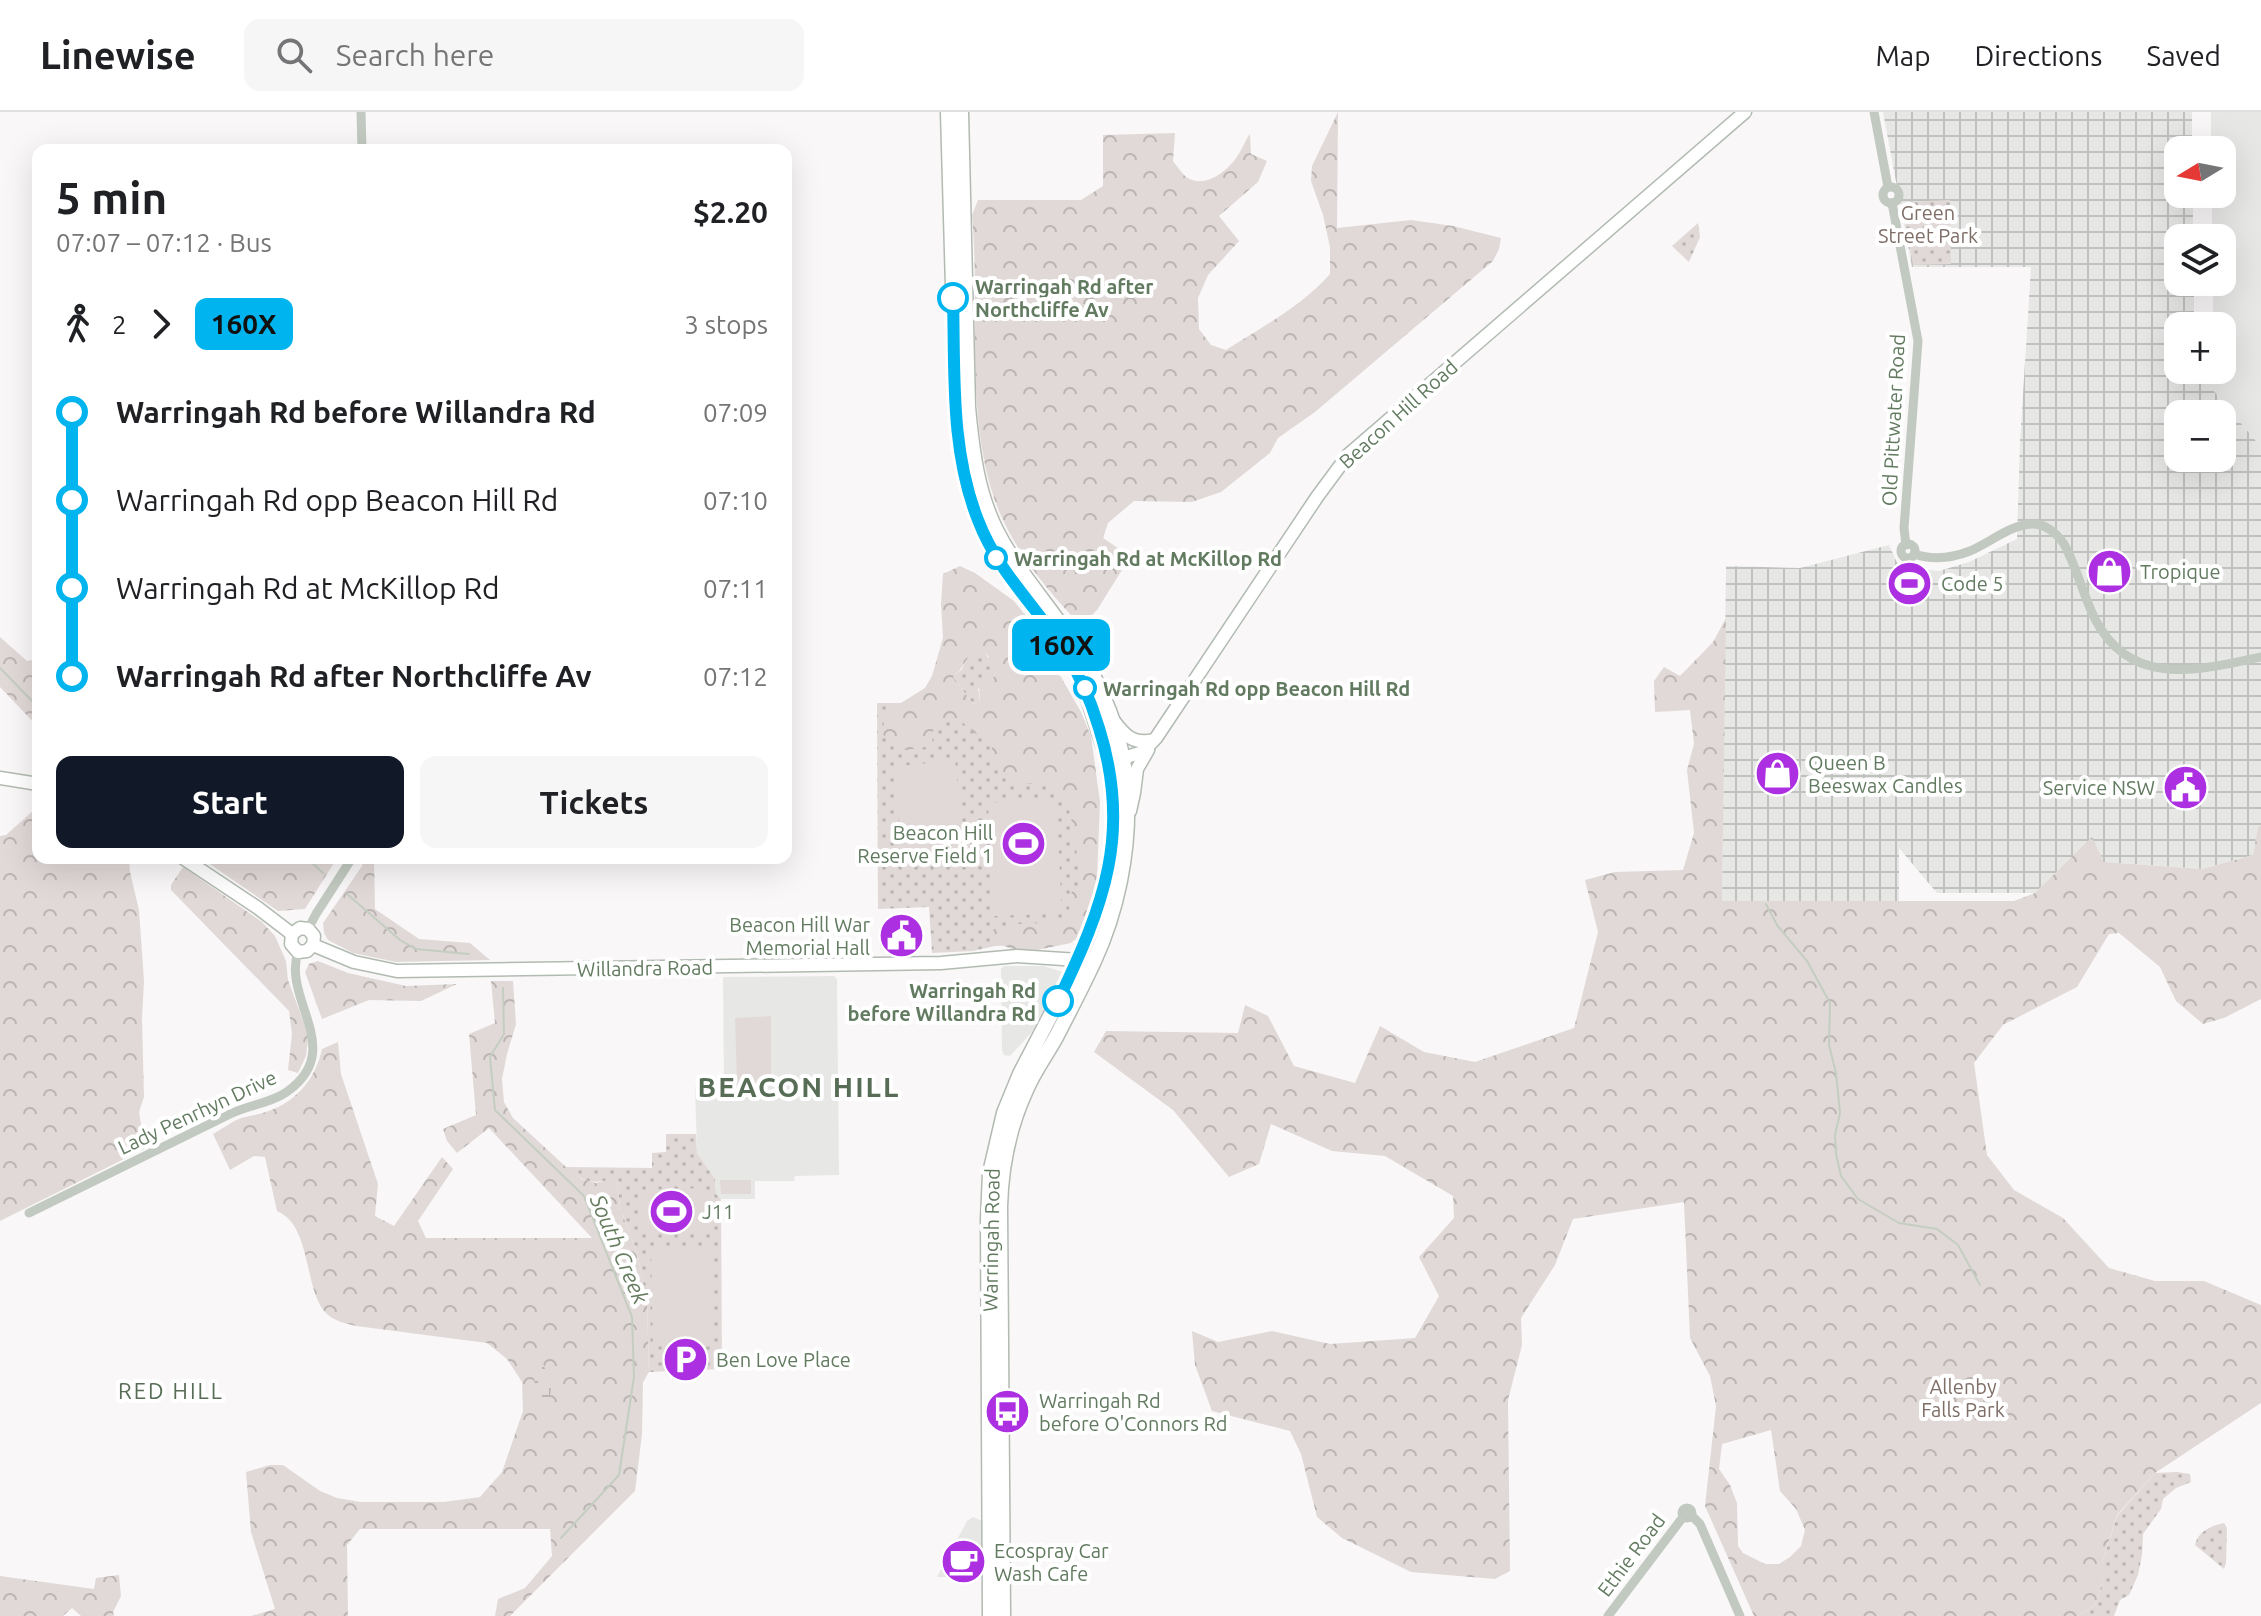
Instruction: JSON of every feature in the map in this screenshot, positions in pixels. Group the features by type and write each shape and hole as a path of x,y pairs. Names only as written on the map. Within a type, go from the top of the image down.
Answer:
{"highway":[{"name":"Warringah Road","path":"948,112 957,427 971,503 1082,656 1097,682 1112,718 1127,818 1126,849 1116,898 1094,961 1027,1087 1010,1135 1003,1169 1000,1221 1003,1616"},
{"name":"Warringah Road","path":"961,112 968,407 973,456 980,486 992,536 1010,579 1073,665 1116,759 1111,854 1099,905 1077,960 1012,1092 998,1132 990,1173 990,1616"}],"main road":[{"name":"Beacon Hill Road","path":"1152,743 1348,455 1745,112"},
{"path":"1112,718 1131,740 1152,743"},
{"path":"1116,759 1137,754 1152,743"},
{"name":"Warringah Road","path":"1127,818 1137,769 1152,743"},
{"path":"0,778 32,785"},
{"path":"0,786 32,786"},
{"path":"192,864 292,934"},
{"path":"300,928 308,929 314,936 313,945 307,951 298,952 291,944 292,934 300,928"},
{"name":"Willandra Road","path":"313,945 354,962 397,971 934,964 1017,956 1094,961"}],"street":[{"path":"361,112 362,144"},
{"name":"Old Pittwater Road","path":"1874,112 1888,187 1883,197 1886,202 1892,203 1918,341 1904,528 1906,545 1901,549 1902,555 1907,558 1914,554 1928,558 1952,556 1973,549 2018,525 2043,526 2054,532 2064,544 2100,628 2132,659 2173,671 2261,657"},
{"path":"308,929 348,864"},
{"name":"Lady Penrhyn Drive","path":"29,1213 230,1114 276,1098 296,1085 309,1066 314,1042 295,975 294,963 298,952"},
{"name":"Ethie Road","path":"1608,1616 1687,1516 1700,1524 1740,1616"}],"shaded area":[{"path":"1883,112 2192,112 2192,136 2164,136 2164,208 2193,208 2193,224 2164,224 2164,296 2194,296 2194,312 2164,312 2164,384 2208,384 2221,400 2164,400 2164,472 2236,472 2236,417 2261,447 2261,825 2253,855 2202,869 2104,862 2092,838 2035,893 1937,893 1899,848 1899,901 1722,901 1726,566 1800,568 1889,545 1899,567 1939,571 1969,562 2017,539 2031,267 1912,267"},
{"path":"2211,112 2261,112 2261,447 2236,417 2236,400 2221,400 2208,384 2236,384 2236,312 2213,312 2213,296 2236,296 2236,224 2212,224 2212,208 2236,208 2236,136 2211,136"},
{"path":"1004,966 1043,966 1063,972 1032,1032 1010,1056 1004,1055 1002,1050 1001,969"},
{"path":"834,976 837,979 839,1175 795,1176 794,1181 755,1181 755,1199 721,1199 716,1194 715,1179 697,1153 695,1087 724,1086 723,977"},
{"name":"Ecospray Car Wash Cafe","path":"973,1517 982,1521 982,1577 937,1577 967,1521"}],"green space":[{"path":"1338,112 1337,228 1411,220 1453,226 1501,238 1493,261 1315,412 1278,438 1270,453 1221,492 1192,502 1134,501 1108,523 1103,538 1124,552 1122,570 1097,610 1081,626 1047,588 1018,548 1002,518 990,483 977,408 975,369 972,215 978,200 1081,200 1103,186 1103,135 1175,133 1173,161 1185,176 1193,180 1209,180 1231,164 1250,134 1251,154 1267,161 1258,182 1219,216 1239,241 1208,275 1198,298 1199,329 1211,345 1226,350 1294,306 1330,274 1330,247 1311,181 1312,166"},
{"name":"Green Street Park","path":"1950,200 1951,264 1913,265 1903,212 1904,202"},
{"path":"1698,223 1700,237 1689,262 1672,246"},
{"path":"960,566 1014,601 1030,621 1035,653 1061,677 1091,736 1100,802 1097,878 1085,921 1071,943 1037,950 1012,949 996,943 990,931 1010,925 1068,919 1071,893 1080,883 1083,866 1078,860 1069,809 1060,791 1044,784 1009,784 997,767 991,745 961,721 946,717 933,731 932,746 899,751 883,734 885,710 925,688 932,676 943,638 943,574","holes":["986,653 989,657 984,662 995,673 993,679 979,687 980,701 973,704 953,677 972,655"]},
{"name":"Allenby Falls Park","path":"1726,618 1722,901 2014,901 2035,893 2092,837 2104,862 2202,869 2253,855 2261,825 2261,999 2224,1018 2203,1024 2176,1001 2160,967 2119,933 2109,934 2077,987 2003,1025 1974,1063 1987,1155 2014,1190 2063,1218 2109,1268 2155,1281 2204,1281 2261,1305 2261,1403 2155,1473 2117,1515 2103,1560 2103,1580 2095,1605 2077,1616 1754,1616 1705,1506 1716,1406 1710,1376 1690,1338 1684,1202 1573,1219 1555,1265 1521,1318 1522,1345 1508,1400 1510,1571 1495,1579 1411,1572 1342,1538 1317,1517 1301,1454 1290,1431 1212,1411 1195,1365 1192,1331 1218,1342 1272,1331 1330,1344 1415,1338 1439,1296 1419,1257 1454,1218 1453,1196 1385,1156 1332,1151 1271,1124 1259,1164 1229,1177 1173,1110 1094,1052 1106,1031 1238,1033 1245,1005 1268,1016 1294,1066 1355,1083 1380,1026 1424,1052 1475,1062 1574,1028 1598,932 1585,880 1615,872 1683,870 1694,833 1687,770 1694,744 1690,710 1655,712 1654,681 1664,667 1680,676 1713,642","holes":["1771,1430 1780,1491 1796,1509 1805,1530 1801,1546 1790,1557 1779,1564 1765,1564 1743,1553 1738,1546 1737,1503 1719,1469 1722,1444"]},
{"path":"0,637 27,661 32,660 32,721 0,687"},
{"path":"974,653 986,653 995,673 993,679 978,689 980,701 973,704 953,677 962,669 967,657"},
{"path":"877,703 944,703 1094,775 1078,936 1075,940 932,953 929,907 878,909"},
{"path":"955,760 966,860 904,866 893,767"},
{"name":"Beacon Hill Reserve Field 1","path":"1056,800 1062,913 994,916 988,803"},
{"path":"32,812 32,864 129,864 139,910 144,981 144,1097 139,1112 146,1143 144,1149 0,1221 0,836 6,835"},
{"path":"210,864 333,864 305,909 278,911"},
{"path":"374,864 375,909 419,939 470,943 490,960 396,962 353,953 328,940 323,923 362,866"},
{"path":"183,867 262,922 275,936 286,961 288,980 308,1039 306,1056 298,1073 288,1070 292,1034 289,1011 171,890"},
{"path":"318,961 348,973 406,986 457,984 421,1001 369,1000 322,1019 305,972 309,964"},
{"path":"491,981 513,981 516,1024 502,1079 504,1102 513,1118 582,1179 595,1183 617,1178 620,1208 638,1256 647,1304 649,1372 643,1382 642,1434 635,1491 510,1616 495,1616 498,1599 525,1588 552,1556 550,1529 360,1529 347,1545 348,1616 251,1616 275,1609 251,1532 246,1472 270,1465 283,1465 320,1491 360,1502 444,1502 480,1497 502,1472 523,1411 522,1382 507,1359 487,1343 356,1326 337,1321 327,1314 314,1291 297,1230 277,1211 265,1157 254,1156 230,1170 213,1134 241,1118 277,1108 295,1096 315,1071 322,1049 338,1042 341,1074 378,1184 375,1216 394,1226 442,1157 453,1169 418,1221 426,1238 592,1238 489,1128 457,1153 447,1141 443,1129 476,1115 469,1034 495,1023"},
{"path":"771,1016 771,1083 737,1084 735,1018"},
{"path":"666,1134 696,1134 697,1153 715,1179 716,1194 721,1199 722,1369 649,1372 647,1304 638,1256 620,1208 617,1179 590,1181 565,1167 652,1168 652,1153 666,1152"},
{"path":"720,1180 751,1180 751,1194 721,1194"},
{"name":"J11","path":"703,1188 704,1231 640,1233 638,1190"},
{"path":"711,1249 713,1344 653,1345 651,1250"},
{"path":"541,1357 551,1387 549,1404 540,1406 531,1358"},
{"path":"2155,1473 2190,1474 2191,1482 2176,1488 2163,1499 2161,1509 2143,1534 2138,1575 2129,1595 2120,1600 2114,1616 2077,1616 2095,1605 2103,1580 2103,1560 2117,1516"},
{"path":"2224,1523 2227,1528 2224,1569 2195,1545 2206,1530"},
{"path":"119,1575 121,1596 114,1616 81,1616 72,1608 63,1616 0,1616 0,1576 94,1589 96,1578"}],"waterway":[{"name":"South Creek","path":"0,668 32,701"},
{"name":"South Creek","path":"313,864 323,873"},
{"name":"South Creek","path":"347,894 400,940 416,949 469,954"},
{"path":"1766,904 1777,925 1807,961 1830,1003 1829,1045 1836,1073 1840,1113 1835,1135 1841,1176 1858,1199 1899,1223 1937,1229 1958,1245 1980,1285"},
{"name":"South Creek","path":"503,988 504,1034 490,1057 495,1110 584,1196 632,1317 634,1377 619,1475 561,1538"}],"bus line":[{"name":"160X","path":"953,298 957,427 971,503 997,560 1061,644 1084,686 1095,713 1110,771 1114,825 1109,867 1090,932 1058,1001"}],"place":[{"name":"Warringah Rd after Northcliffe Av","path":"953,298"},
{"name":"Warringah Rd at McKillop Rd","path":"996,558"},
{"name":"Tropique","path":"2109,571"},
{"name":"Code 5","path":"1910,583"},
{"name":"Warringah Rd opp Beacon Hill Rd","path":"1085,688"},
{"name":"Queen B Beeswax Candles","path":"1777,774"},
{"name":"Service NSW","path":"2186,787"},
{"name":"Beacon Hill Reserve Field 1","path":"1024,844"},
{"name":"Beacon Hill War Memorial Hall","path":"901,935"},
{"name":"Warringah Rd before Willandra Rd","path":"1058,1001"},
{"name":"J11","path":"671,1211"},
{"name":"Ben Love Place","path":"685,1359"},
{"name":"Warringah Rd before O'Connors Rd","path":"1008,1412"},
{"name":"Ecospray Car Wash Cafe","path":"963,1562"}],"district":[{"name":"BEACON HILL","path":"799,1086"},
{"name":"RED HILL","path":"171,1390"}]}
